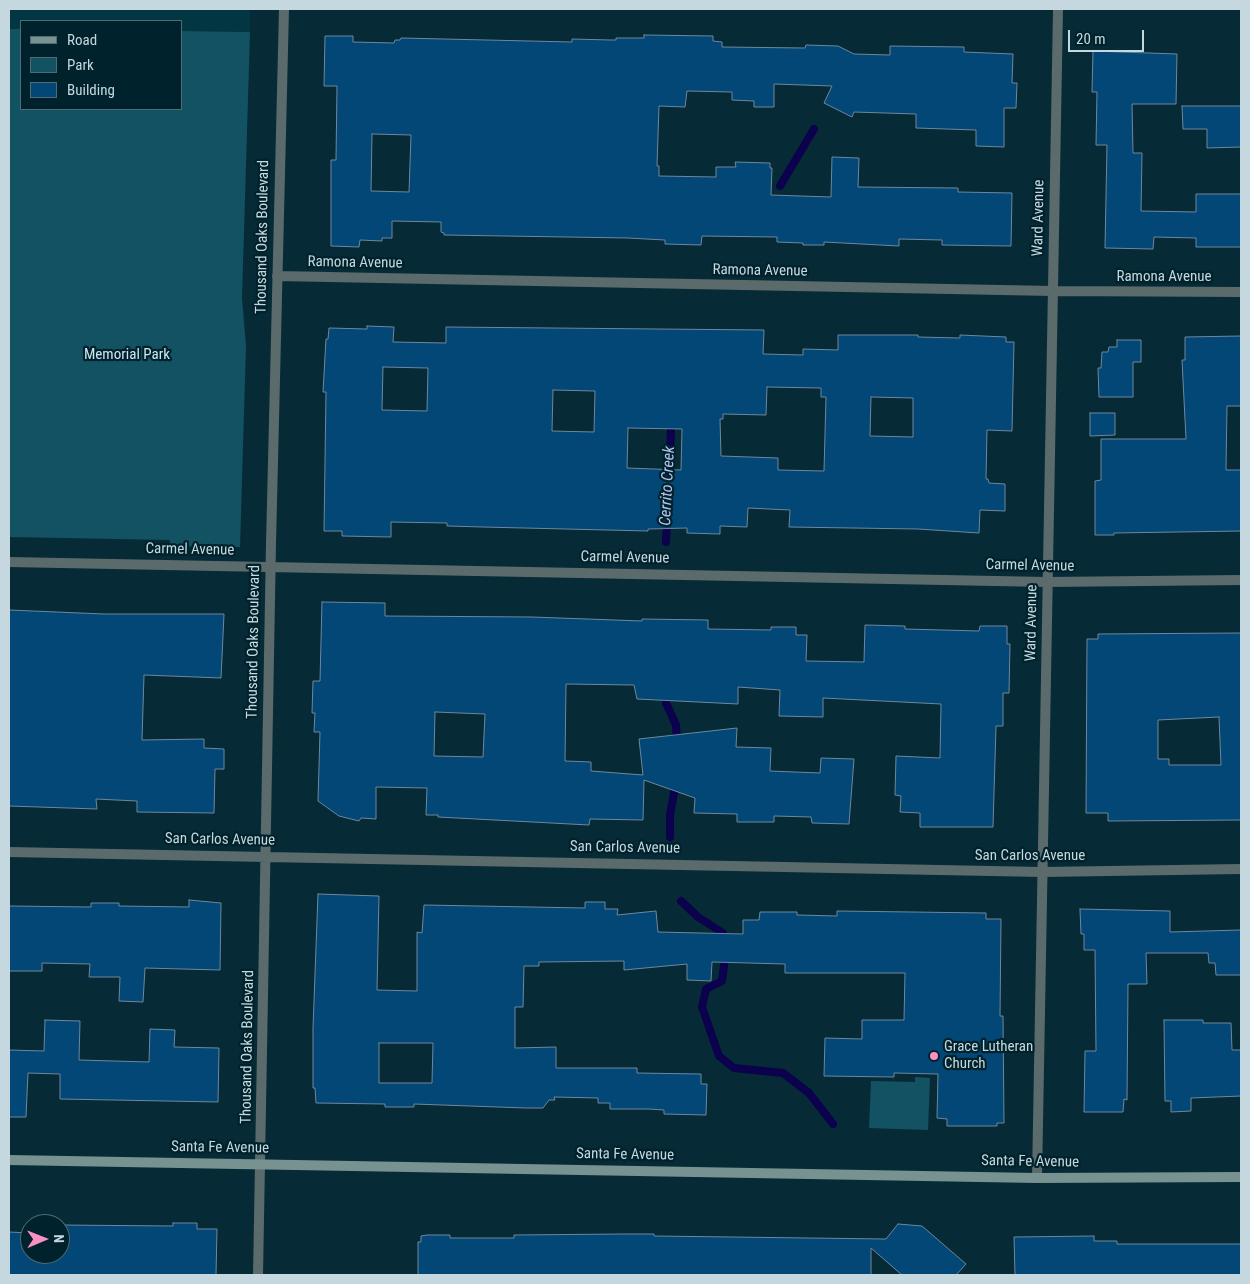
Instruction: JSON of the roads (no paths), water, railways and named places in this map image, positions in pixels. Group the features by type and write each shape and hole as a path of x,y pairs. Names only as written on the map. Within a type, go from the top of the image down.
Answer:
{"street":[{"name":"Thousand Oaks Boulevard","path":"258,1275 271,566 284,9"},
{"name":"Ward Avenue","path":"1037,1178 1058,9"},
{"name":"Ramona Avenue","path":"277,276 1053,291 1241,292"},
{"name":"Carmel Avenue","path":"9,562 1047,582 1241,580"},
{"name":"San Carlos Avenue","path":"9,852 1042,872 1241,869"},
{"name":"Santa Fe Avenue","path":"9,1160 1037,1178 1241,1177"}],"waterway":[{"name":"Cerrito Creek","path":"780,186 814,129"},
{"name":"Cerrito Creek","path":"669,478 671,431"},
{"name":"Cerrito Creek","path":"666,542 667,519"},
{"name":"Cerrito Creek","path":"666,703 676,725 677,743"},
{"name":"Cerrito Creek","path":"670,837 670,815 676,782"},
{"name":"Cerrito Creek","path":"681,901 698,917 723,933 726,950 722,981 706,989 702,1007 719,1056 734,1068 783,1073 809,1093 833,1124"}],"place":[{"name":"Grace Lutheran Church","path":"934,1056"}],"park label":[{"name":"Memorial Park","path":"127,355"}]}
